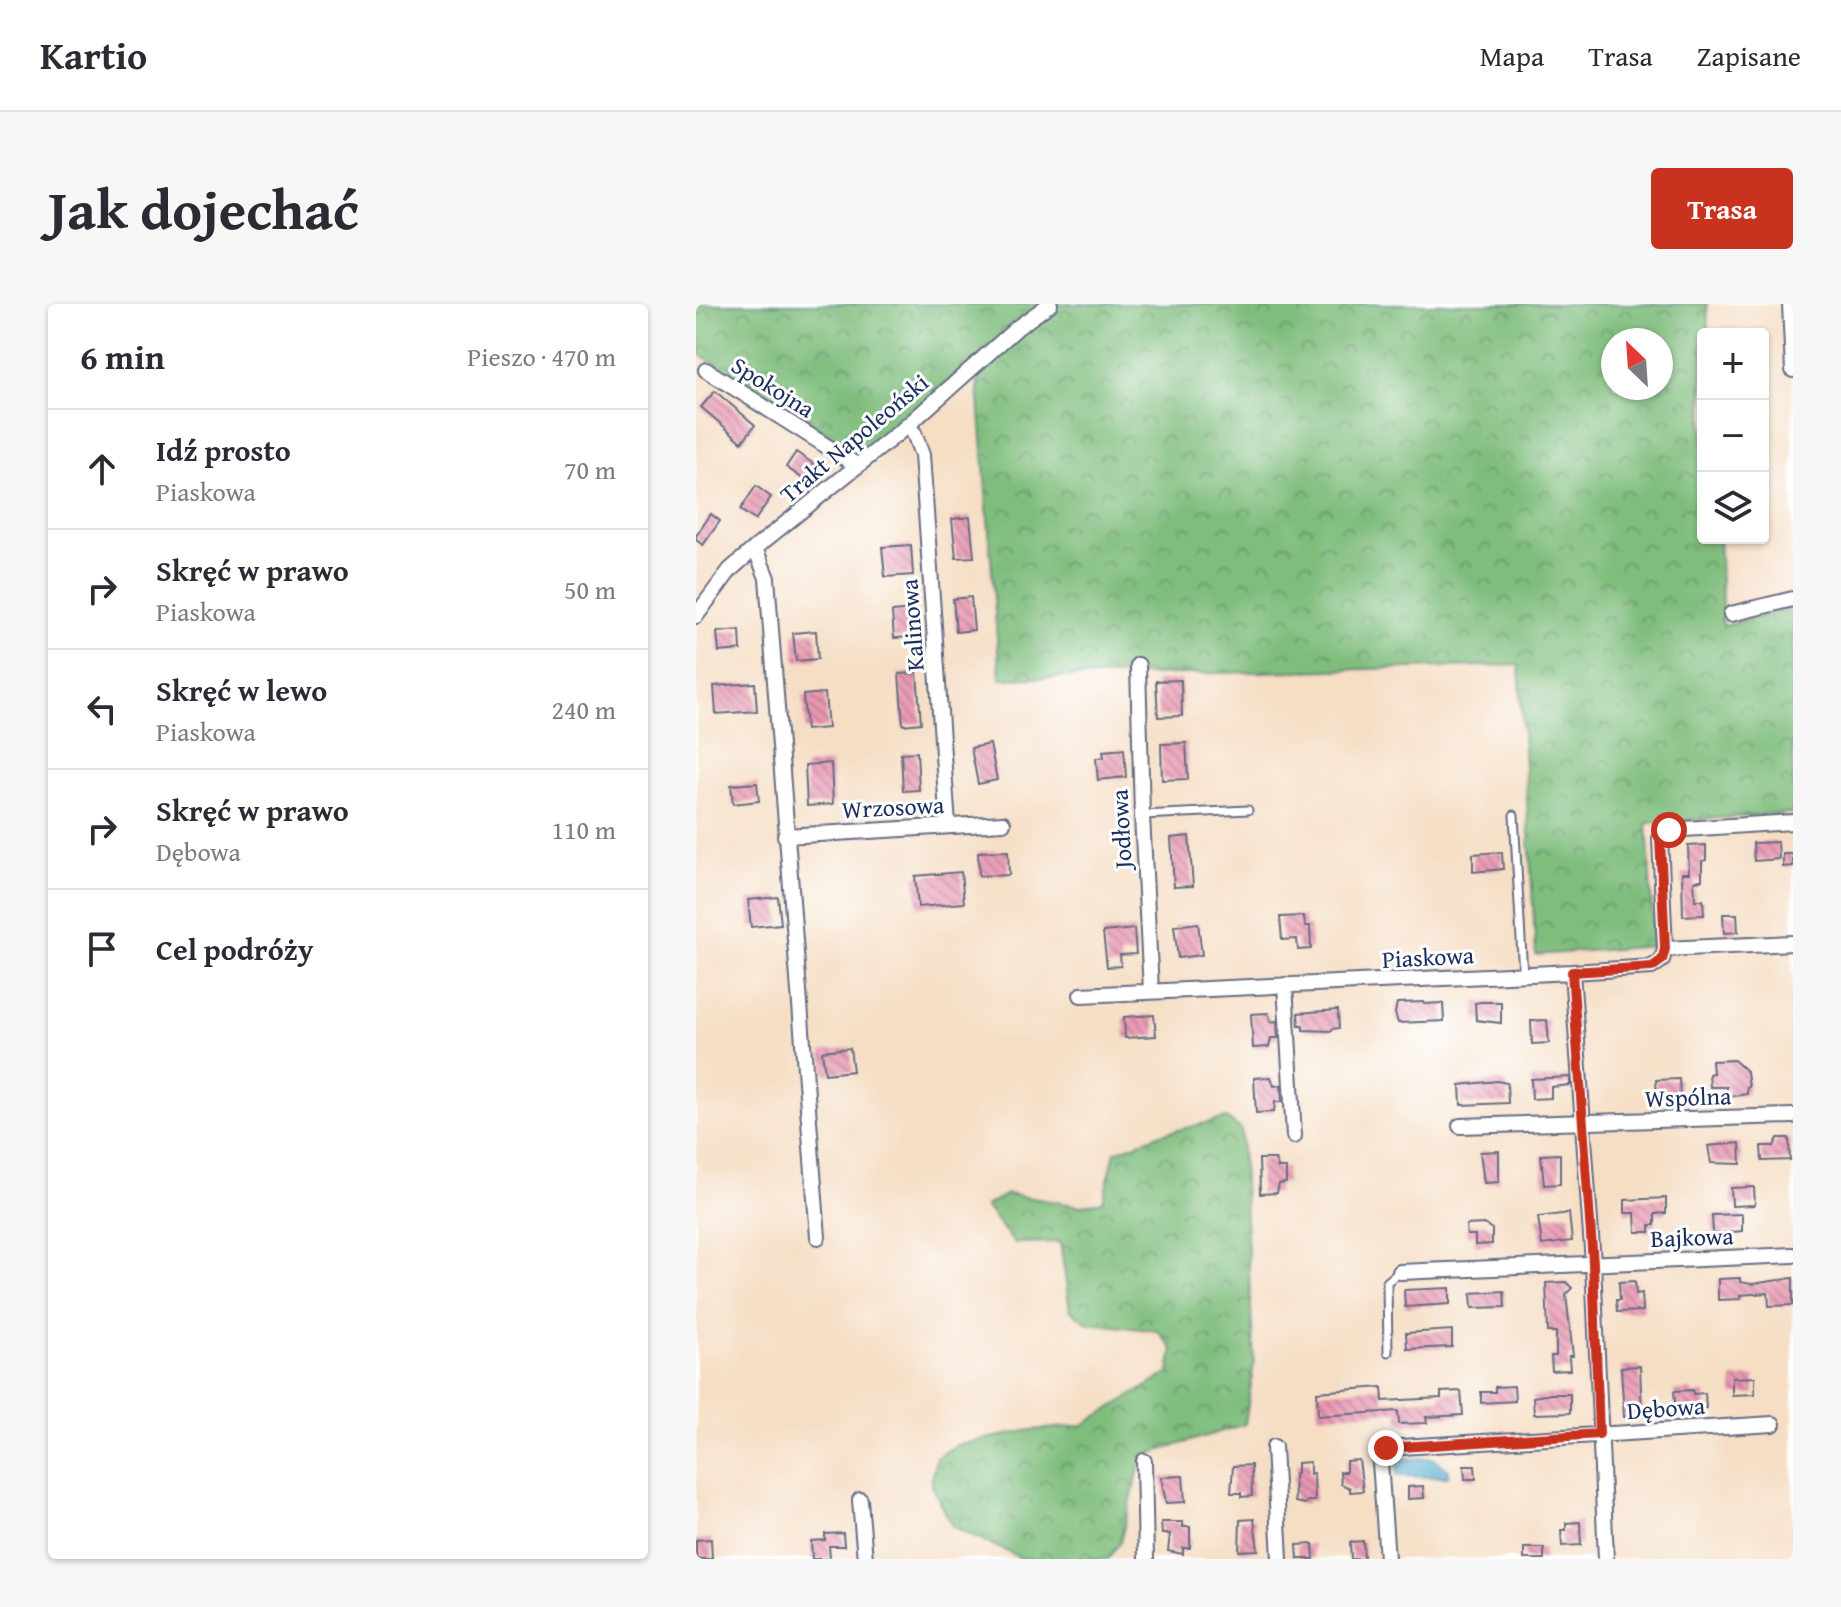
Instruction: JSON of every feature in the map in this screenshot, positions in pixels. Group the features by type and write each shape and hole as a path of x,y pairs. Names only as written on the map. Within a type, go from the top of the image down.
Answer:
{"street":[{"name":"Trakt Napoleoński","path":"696,616 730,570 907,426 1018,327 1050,304"},
{"path":"1790,304 1793,370"},
{"name":"Spokojna","path":"706,370 858,466"},
{"name":"Kalinowa","path":"907,426 914,433 922,455 948,826"},
{"path":"755,548 767,578 818,1237"},
{"path":"1731,614 1793,599"},
{"name":"Jodłowa","path":"1138,665 1151,991"},
{"path":"1793,822 1669,830 1660,838 1665,949 1793,943"},
{"name":"Wrzosowa","path":"785,836 1003,823"},
{"name":"Piaskowa","path":"1081,995 1652,967 1662,960 1665,949"},
{"path":"1572,972 1593,1263 1606,1559"},
{"path":"1285,985 1294,1136"},
{"name":"Wspólna","path":"1460,1126 1793,1116"},
{"name":"Bajkowa","path":"1400,1272 1793,1255"},
{"name":"Dębowa","path":"1387,1559 1380,1462 1386,1448 1773,1424"},
{"path":"1274,1447 1280,1559"},
{"path":"1144,1461 1146,1559"},
{"path":"860,1500 865,1559"}],"lane":[{"path":"1142,815 1248,810"},
{"path":"1514,815 1523,975"},
{"path":"1388,1352 1387,1282 1400,1272"}],"green space":[{"path":"696,304 1707,304 1708,328 1697,328 1697,544 1719,544 1723,626 1793,607 1793,813 1647,823 1654,946 1536,955 1519,665 1000,679 976,359 862,455 696,352"},
{"path":"1226,1118 1241,1129 1254,1363 1245,1424 1142,1456 1120,1542 1108,1559 1023,1559 952,1526 931,1483 936,1458 956,1445 1031,1430 1081,1426 1169,1373 1173,1350 1158,1331 1088,1323 1070,1310 1060,1242 1014,1243 985,1206 1007,1194 1080,1206 1103,1201 1115,1152 1161,1134"}],"water":[{"path":"1433,1458 1449,1470 1448,1477 1397,1476 1397,1459"}],"building":[{"path":"715,391 755,425 742,442 701,407"},
{"path":"796,452 820,468 809,483 786,467"},
{"path":"756,486 771,497 755,520 740,510"},
{"path":"711,514 720,521 703,545 696,540 696,536"},
{"path":"970,517 974,557 956,558 952,519"},
{"path":"911,545 913,575 885,577 882,547"},
{"path":"971,597 974,630 956,632 953,599"},
{"path":"913,610 915,637 894,638 892,612"},
{"path":"740,630 741,650 719,652 717,632"},
{"path":"816,631 818,659 796,661 793,633"},
{"path":"917,673 921,723 903,725 899,674"},
{"path":"1181,680 1182,716 1158,717 1156,681"},
{"path":"755,683 757,711 716,714 714,686"},
{"path":"825,693 828,728 806,730 803,695"},
{"path":"1186,743 1188,779 1162,780 1161,744"},
{"path":"990,744 997,780 978,784 971,748"},
{"path":"1124,749 1126,777 1098,780 1096,758 1104,757 1103,751"},
{"path":"917,752 919,790 903,791 901,753"},
{"path":"831,763 833,804 807,806 805,765"},
{"path":"757,783 759,801 733,804 731,785"},
{"path":"1189,836 1193,886 1174,887 1171,838"},
{"path":"1778,842 1779,859 1754,861 1753,843"},
{"path":"1706,845 1702,880 1694,881 1695,900 1703,900 1704,915 1683,916 1682,873 1689,873 1688,846"},
{"path":"1008,851 1009,875 979,876 978,852"},
{"path":"1502,852 1503,869 1473,872 1473,854"},
{"path":"1783,854 1793,854 1793,866 1783,867"},
{"path":"961,872 964,903 918,907 915,876"},
{"path":"778,897 781,924 751,927 748,900"},
{"path":"1723,914 1737,914 1738,932 1724,933"},
{"path":"1304,916 1305,926 1310,926 1311,949 1298,950 1297,939 1282,940 1280,917"},
{"path":"1198,923 1202,955 1178,958 1174,926"},
{"path":"1134,929 1136,954 1120,955 1121,966 1107,967 1103,932"},
{"path":"1501,1002 1501,1023 1476,1020 1475,1003"},
{"path":"1397,1003 1443,1003 1444,1021 1398,1023 1395,1013"},
{"path":"1338,1010 1339,1028 1332,1031 1303,1030 1303,1026 1299,1026 1298,1013"},
{"path":"1268,1013 1271,1022 1277,1021 1278,1038 1271,1038 1269,1047 1253,1048 1251,1014"},
{"path":"1154,1015 1156,1036 1125,1038 1124,1017"},
{"path":"1547,1020 1549,1043 1532,1044 1531,1021"},
{"path":"850,1048 853,1071 825,1074 822,1051"},
{"path":"1734,1060 1747,1072 1749,1087 1747,1094 1727,1097 1727,1087 1710,1087 1709,1074 1713,1073 1712,1061"},
{"path":"1271,1077 1274,1086 1281,1085 1282,1102 1275,1102 1274,1112 1256,1113 1254,1078"},
{"path":"1570,1077 1570,1085 1551,1087 1551,1098 1532,1099 1531,1079"},
{"path":"1679,1079 1680,1096 1657,1097 1656,1080"},
{"path":"1497,1081 1507,1083 1508,1103 1461,1105 1460,1085"},
{"path":"1778,1138 1789,1138 1790,1160 1762,1161 1761,1146 1774,1146"},
{"path":"1740,1143 1741,1164 1711,1163 1708,1146"},
{"path":"1499,1151 1499,1182 1484,1183 1480,1152"},
{"path":"1560,1154 1560,1184 1544,1185 1541,1155"},
{"path":"1259,1159 1275,1159 1278,1168 1286,1168 1286,1183 1279,1184 1277,1193 1260,1194"},
{"path":"1754,1187 1755,1205 1732,1206 1731,1188"},
{"path":"1666,1198 1666,1213 1655,1214 1655,1225 1650,1225 1650,1232 1636,1232 1635,1213 1625,1213 1625,1200"},
{"path":"1569,1213 1572,1241 1542,1245 1538,1217"},
{"path":"1742,1214 1742,1231 1713,1234 1712,1215"},
{"path":"1484,1224 1492,1229 1492,1244 1475,1245 1475,1235 1467,1235 1466,1225"},
{"path":"1740,1278 1740,1282 1752,1284 1793,1278 1793,1305 1769,1306 1768,1293 1718,1300 1718,1279"},
{"path":"1635,1281 1636,1294 1642,1293 1643,1311 1617,1312 1619,1282"},
{"path":"1566,1282 1572,1288 1566,1294 1573,1356 1569,1356 1570,1370 1552,1371 1551,1356 1556,1356 1556,1332 1548,1332 1546,1283"},
{"path":"1450,1288 1450,1304 1405,1307 1404,1290"},
{"path":"1504,1291 1505,1307 1472,1308 1471,1293"},
{"path":"1452,1330 1452,1347 1407,1349 1406,1333"},
{"path":"1640,1366 1642,1416 1624,1417 1621,1367"},
{"path":"1755,1377 1755,1394 1732,1395 1732,1378"},
{"path":"1514,1386 1515,1401 1481,1403 1481,1392 1495,1392 1495,1387"},
{"path":"1382,1387 1383,1401 1441,1398 1441,1392 1461,1391 1463,1415 1426,1417 1427,1423 1399,1424 1398,1411 1318,1416 1317,1392"},
{"path":"1693,1390 1693,1394 1705,1393 1706,1408 1676,1413 1674,1391"},
{"path":"1570,1394 1570,1413 1534,1414 1533,1397"},
{"path":"1359,1460 1363,1491 1350,1492 1350,1488 1341,1484 1340,1472 1346,1472 1346,1461"},
{"path":"1310,1462 1310,1474 1314,1473 1315,1501 1305,1504 1295,1502 1294,1474 1297,1474 1297,1463"},
{"path":"1251,1465 1252,1496 1241,1497 1241,1493 1231,1493 1233,1466"},
{"path":"1464,1466 1475,1466 1476,1479 1465,1479"},
{"path":"1183,1476 1185,1502 1166,1503 1161,1477"},
{"path":"1423,1486 1424,1498 1408,1499 1408,1487"},
{"path":"1254,1519 1258,1550 1239,1551 1240,1520"},
{"path":"1161,1522 1183,1522 1183,1527 1190,1527 1190,1548 1183,1548 1183,1554 1168,1551 1170,1534 1162,1534"},
{"path":"1580,1522 1581,1545 1562,1546 1561,1530 1566,1530 1566,1523"},
{"path":"843,1533 844,1546 829,1546 830,1559 812,1559 811,1541 825,1540 825,1534"},
{"path":"711,1539 712,1559 696,1559 696,1540"},
{"path":"1363,1541 1364,1559 1351,1559 1350,1542"},
{"path":"1313,1544 1314,1559 1298,1559 1297,1545"},
{"path":"1524,1548 1544,1548 1544,1559 1524,1559"}],"route":[{"path":"1386,1448 1599,1434 1593,1263 1572,972 1652,967 1662,960 1665,949 1660,838 1669,830"}]}
